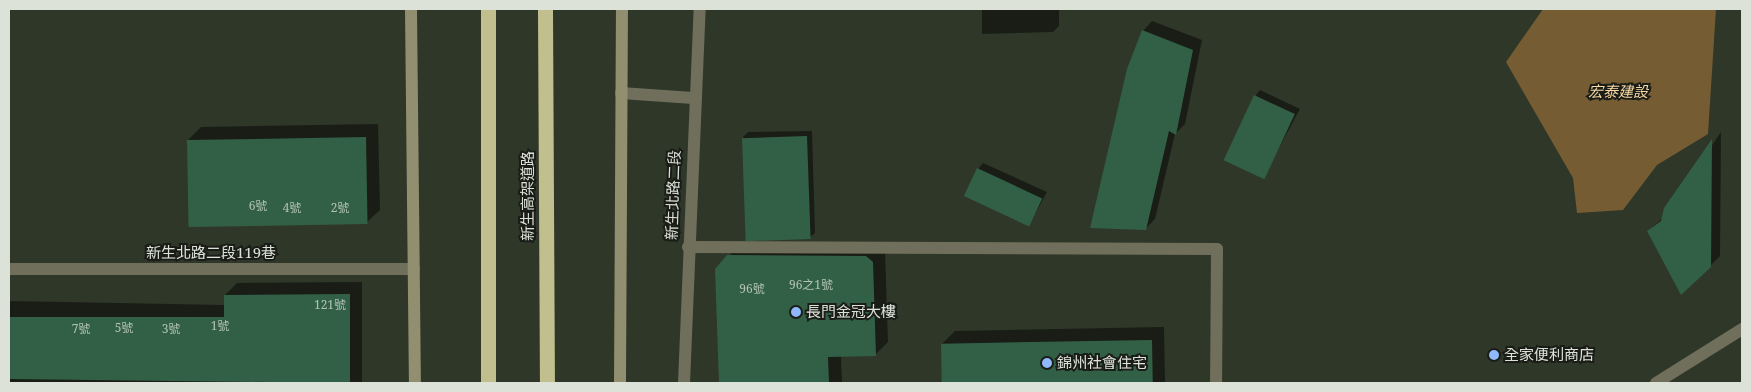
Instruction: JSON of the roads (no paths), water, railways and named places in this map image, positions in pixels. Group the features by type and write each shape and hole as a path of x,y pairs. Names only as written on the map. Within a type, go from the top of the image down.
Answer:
{"highway":[{"path":"488,9 488,383"},
{"name":"新生高架道路","path":"545,9 547,383"}],"street":[{"path":"411,9 415,383"},
{"path":"620,383 622,9"},
{"name":"新生北路二段","path":"684,383 693,98 700,9"},
{"path":"622,93 693,98"},
{"path":"688,247 1217,250 1216,383"},
{"name":"新生北路二段119巷","path":"9,270 414,269"},
{"path":"1656,383 1742,329"}],"place":[{"name":"長門金冠大樓","path":"796,312"},
{"name":"全家便利商店","path":"1494,355"},
{"name":"錦州社會住宅","path":"1047,363"}],"park label":[{"name":"宏泰建設","path":"1618,92"}]}
